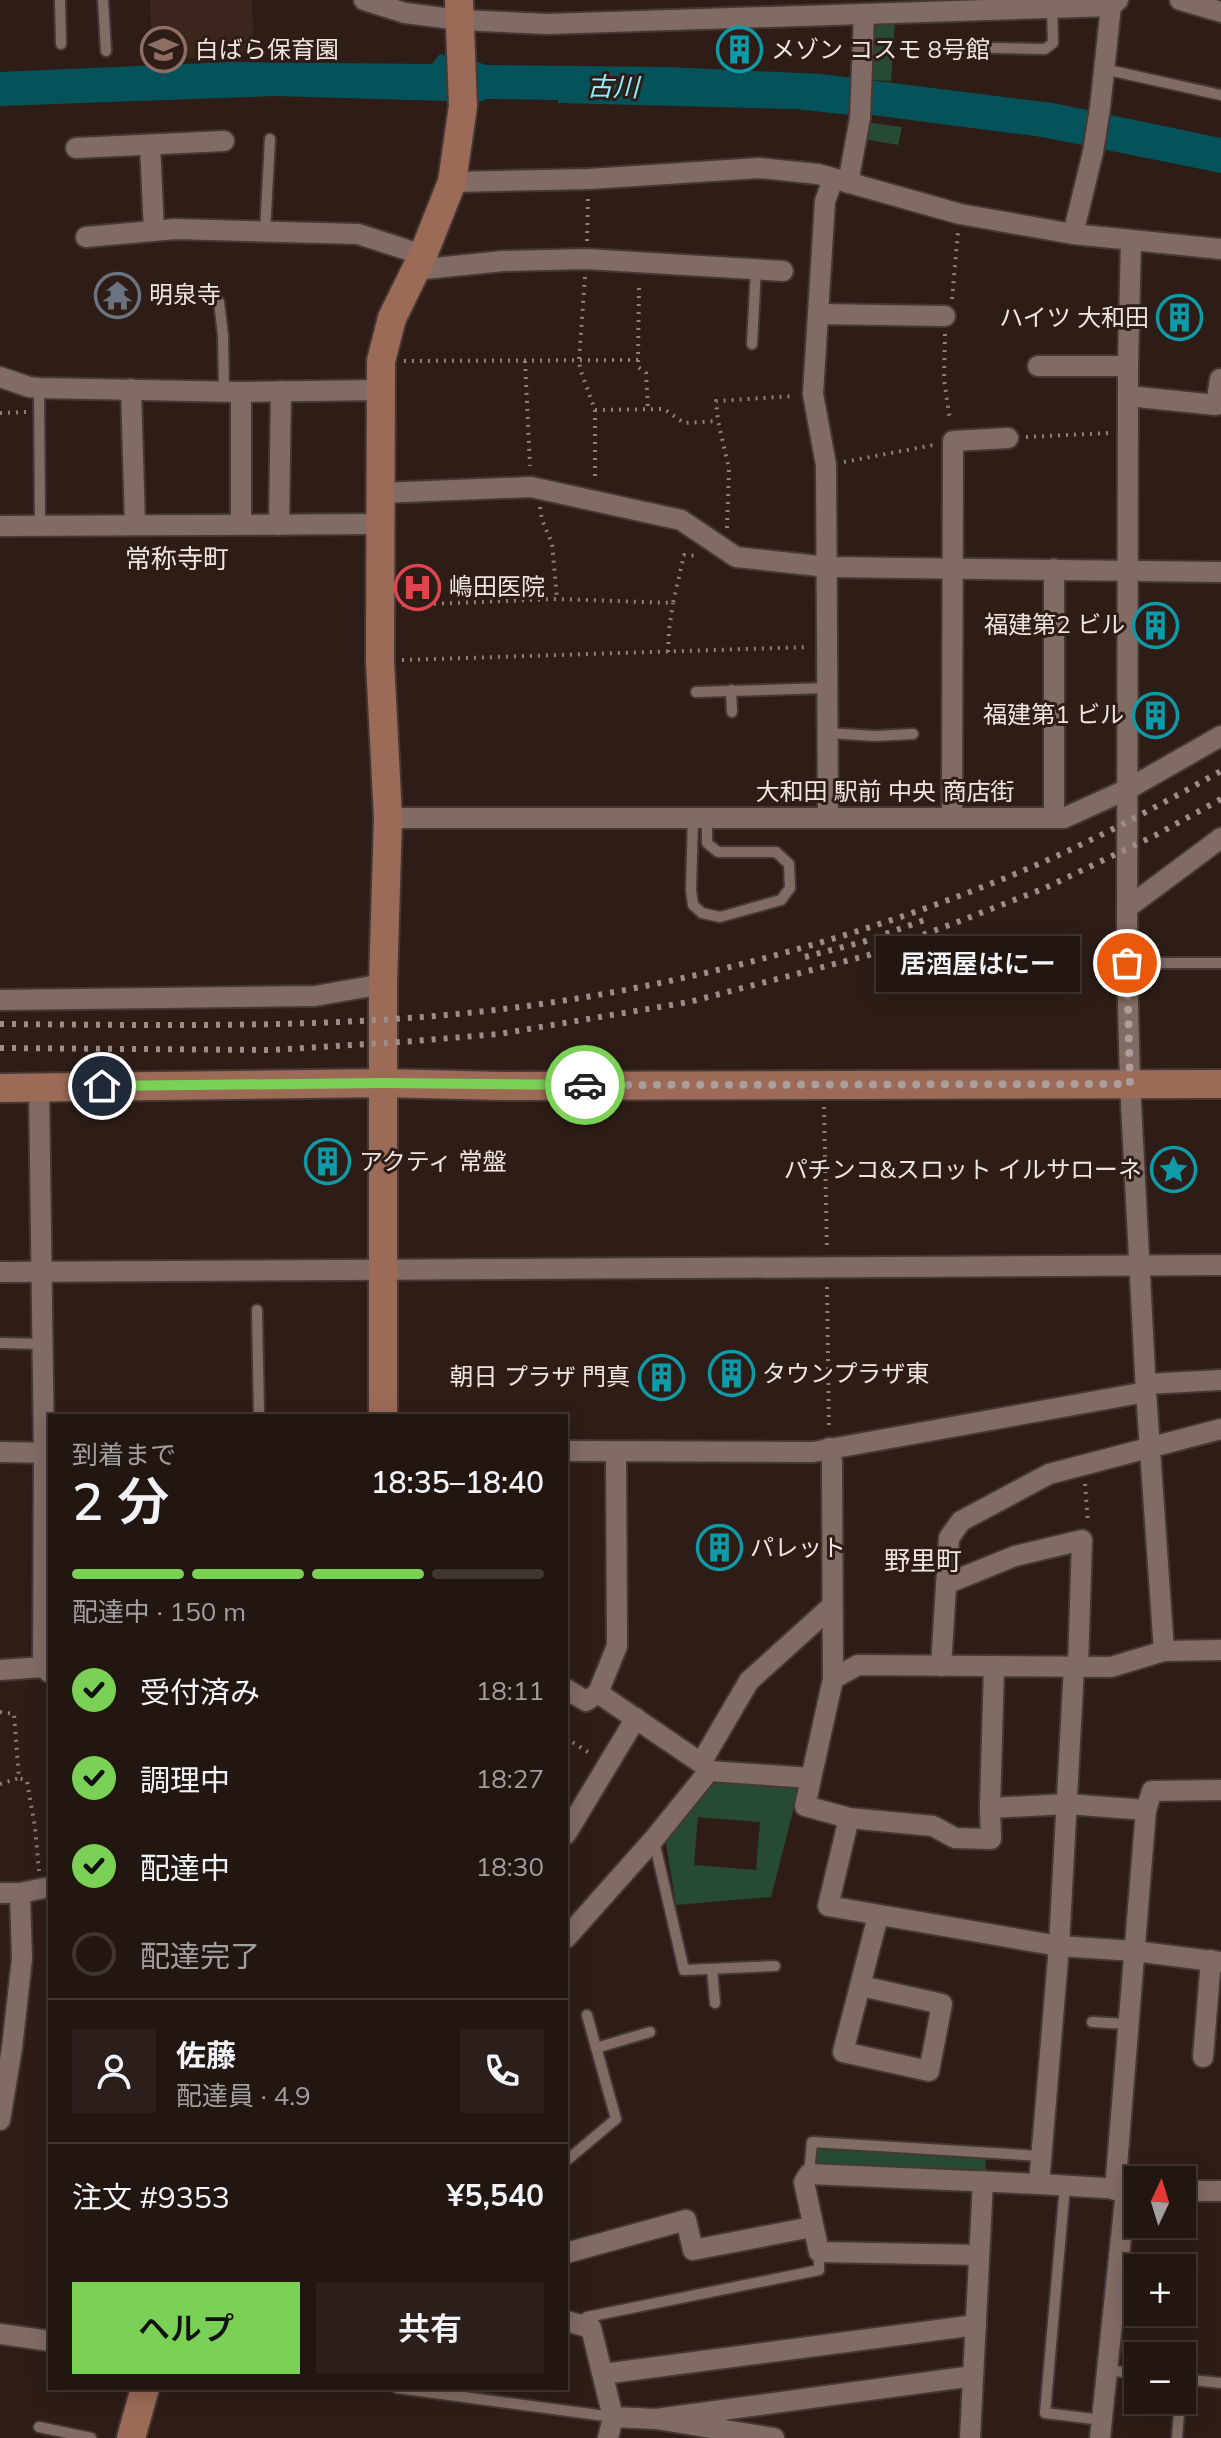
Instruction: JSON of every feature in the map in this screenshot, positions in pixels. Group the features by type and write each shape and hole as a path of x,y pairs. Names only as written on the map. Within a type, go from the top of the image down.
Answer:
{"street":[{"path":"364,0 405,13 460,10 547,24 864,14 903,6 1052,8 1115,3 1093,152 1073,234"},
{"path":"1180,0 1221,12"},
{"path":"383,1414 383,984 388,818 379,606 381,361 392,318 419,263 452,182 463,106 460,10"},
{"path":"828,817 826,465 813,394 825,201 840,182 860,118 864,14"},
{"path":"76,148 224,141"},
{"path":"150,145 154,231"},
{"path":"452,182 589,179 759,168 818,174 960,214 1073,234 1221,249"},
{"path":"86,237 175,229 358,234 419,263 586,259 783,271"},
{"path":"1131,242 1127,963 1130,1084 1146,1388 1164,1651"},
{"path":"818,314 945,316"},
{"path":"1038,366 1128,366"},
{"path":"0,377 39,388 233,392 380,390"},
{"path":"1128,396 1216,405 1220,379"},
{"path":"131,389 135,525"},
{"path":"279,525 281,391"},
{"path":"233,392 241,525"},
{"path":"952,818 953,441 1008,438"},
{"path":"380,493 531,487 681,520 736,557 828,567 1221,572"},
{"path":"0,526 381,524"},
{"path":"1054,569 1054,818"},
{"name":"大和田 駅前 中央 商店街","path":"388,818 1064,818 1128,789 1221,736"},
{"path":"1127,908 1221,838"},
{"path":"0,1000 315,996 383,984"},
{"path":"0,1088 383,1083 502,1086 1221,1084"},
{"path":"0,1670 46,1670 47,1453 39,1087"},
{"path":"0,1272 1221,1265"},
{"path":"568,1451 813,1452 1146,1388 1221,1380"},
{"path":"941,1666 949,1538 961,1521 1049,1474 1221,1429"},
{"path":"829,1448 832,1462 833,1679 805,1806 849,1818 933,1826 955,1838 991,1839 994,1667"},
{"path":"568,1690 586,1701 598,1693 617,1646 616,1451"},
{"path":"0,1452 47,1453"},
{"path":"946,1584 1015,1556 1082,1540 1059,1946 1039,2184"},
{"path":"570,1927 654,1839 705,1767 749,1681 832,1606"},
{"path":"833,1679 858,1665 1111,1667 1164,1651 1221,1650"},
{"path":"598,1693 705,1767 811,1778"},
{"path":"568,1826 636,1718"},
{"path":"1126,2166 1128,2024 1146,1810 1152,1791 1221,1790"},
{"path":"990,1808 1067,1804 1146,1810"},
{"path":"849,1818 828,1906 1059,1946 1216,1961 1203,2057"},
{"path":"0,2120 22,1959 10,1893 46,1888"},
{"path":"861,1986 942,2004 929,2071 843,2052 878,1916"},
{"path":"979,2255 819,2252 804,2182 809,2174 1124,2190"},
{"path":"970,2438 983,2181"},
{"path":"1196,2191 1221,2191"},
{"path":"1101,2429 1124,2209"},
{"path":"568,2252 686,2220 693,2250 812,2227"},
{"path":"572,2322 591,2328 613,2417 608,2438"},
{"path":"603,2374 976,2325"},
{"path":"1,2340 48,2341"},
{"path":"656,2419 973,2376"},
{"path":"131,2438 144,2390"},
{"path":"613,2417 656,2419 774,2438"}],"lane":[{"path":"60,0 61,44"},
{"path":"103,0 106,51"},
{"path":"952,47 1045,49 1053,43 1052,8"},
{"path":"1104,69 1221,95"},
{"path":"265,232 270,139"},
{"path":"752,344 756,268"},
{"path":"219,302 233,392"},
{"path":"39,388 40,525"},
{"path":"696,692 828,688"},
{"path":"731,690 732,712"},
{"path":"828,733 875,736 913,734"},
{"path":"700,817 707,843 718,852 776,852 789,864 790,888 781,900 720,917 702,913 693,905 691,890 700,817"},
{"path":"1127,963 1221,963"},
{"path":"257,1310 259,1414"},
{"path":"0,1343 43,1344"},
{"path":"654,1839 684,1970 775,1966"},
{"path":"712,1969 715,2003"},
{"path":"568,2159 616,2119 587,2015"},
{"path":"1092,2022 1128,2024"},
{"path":"596,2048 650,2032"},
{"path":"809,2174 812,2142 1041,2156"},
{"path":"1065,2186 1045,2413 1101,2429"},
{"path":"572,2322 819,2270 819,2252"},
{"path":"1107,2370 1124,2372"},
{"path":"1196,2381 1221,2383"},
{"path":"412,2390 613,2417"},
{"path":"1177,2438 1179,2414"},
{"path":"39,2427 91,2438"}],"path":[{"path":"589,179 579,360 595,410 595,501"},
{"path":"640,263 638,367 646,373 648,409"},
{"path":"381,361 638,360"},
{"path":"525,361 531,487 538,493 542,520 552,543 557,599"},
{"path":"668,652 673,603 684,555 710,558 726,551 729,469 716,401 813,394"},
{"path":"595,410 664,409 684,423 718,421"},
{"path":"0,413 39,411"},
{"path":"1008,438 1128,433"},
{"path":"826,465 953,441"},
{"path":"379,606 557,599 673,603"},
{"path":"380,661 828,647"},
{"path":"1082,1540 1089,1534 1084,1466"},
{"path":"0,1712 14,1714 19,1778"},
{"path":"568,1739 608,1764"},
{"path":"0,1784 19,1778 27,1781 46,1888"}],"shaded area":[{"path":"150,0 252,0 254,55 152,59"}],"green space":[{"path":"895,22 891,81 870,80 874,23"},
{"path":"866,122 902,127 898,145 863,139"},
{"path":"722,1775 800,1784 771,1897 676,1905 664,1832 706,1782","holes":["698,1817 760,1822 756,1870 694,1865"]},
{"path":"816,2149 986,2159 985,2174 815,2164"}],"water":[{"name":"古川","path":"440,54 486,65 667,67 821,74 1053,103 1221,138 1221,173 1042,137 850,112 850,115 795,109 558,103 558,100 486,99 480,102 275,96 0,106 0,72 232,62 432,64"}],"railway":[{"path":"0,1024 248,1024 372,1020 495,1010 632,989 770,957 905,916 970,892 1082,844 1221,771"},
{"path":"0,1048 270,1050 415,1041 499,1034 689,1002 869,955 960,921 1045,888 1156,835 1221,799"},
{"path":"805,957 866,941 930,918"}],"way so far":[{"path":"585,1085 1130,1084 1127,963"}],"place":[{"name":"白ばら保育園","path":"164,50"},
{"name":"メゾン コスモ 8号館","path":"740,50"},
{"name":"明泉寺","path":"118,295"},
{"name":"ハイツ 大和田","path":"1180,318"},
{"name":"嶋田医院","path":"418,587"},
{"name":"福建第2 ビル","path":"1156,625"},
{"name":"福建第1 ビル","path":"1155,715"},
{"name":"居酒屋はにー","path":"1127,963"},
{"name":"アクティ 常盤","path":"328,1162"},
{"name":"パチンコ&スロット イルサローネ","path":"1173,1170"},
{"name":"タウンプラザ東","path":"731,1374"},
{"name":"朝日 プラザ 門真","path":"661,1377"},
{"name":"パレット","path":"719,1548"}],"district":[{"name":"常称寺町","path":"177,559"},
{"name":"野里町","path":"923,1561"}],"route":[{"path":"102,1086 383,1083 585,1085"}]}
